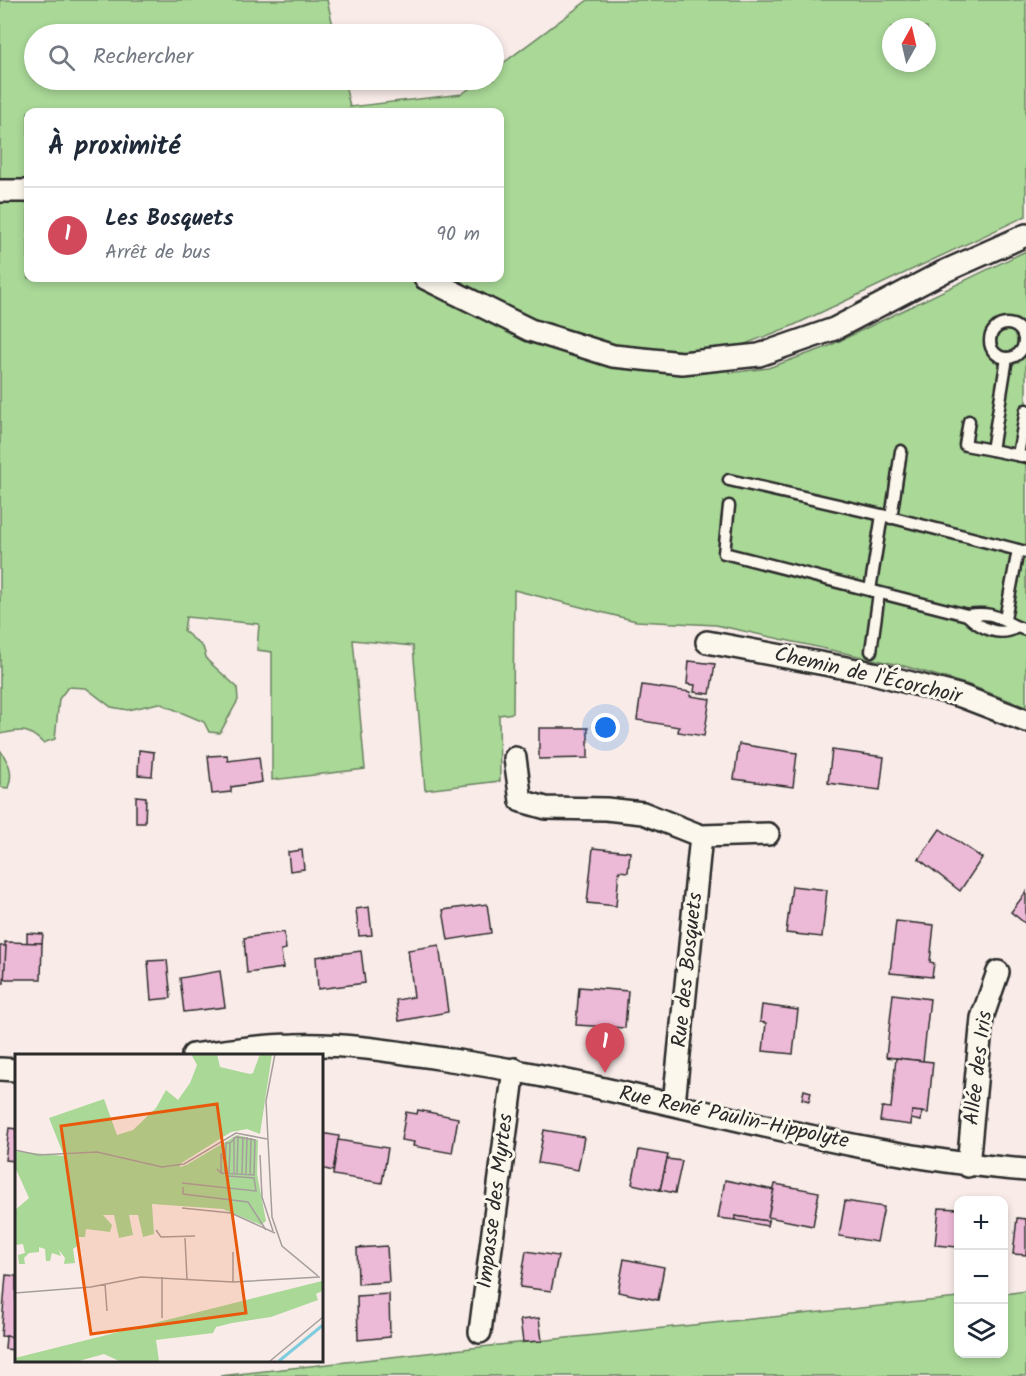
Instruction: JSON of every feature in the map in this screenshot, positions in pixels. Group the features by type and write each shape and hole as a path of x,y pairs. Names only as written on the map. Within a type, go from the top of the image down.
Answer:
{"street":[{"path":"0,191 24,191"},
{"path":"433,282 541,333 613,356 682,363 759,356 834,329 943,272 1026,235"},
{"name":"Chemin de l'Écorchoir","path":"707,642 873,673 961,696 1026,721"},
{"path":"515,758 521,801 546,808 606,809 643,813 701,836 768,834"},
{"name":"Rue des Bosquets","path":"674,1104 701,836"},
{"name":"Allée des Iris","path":"968,1166 982,1018 998,972"},
{"name":"Rue René Paulin-Hippolyte","path":"203,1054 293,1045 375,1049 514,1069 674,1104 809,1137 968,1166 1026,1170"},
{"path":"0,1069 15,1070"},
{"name":"Impasse des Myrtes","path":"480,1332 514,1069"}],"lane":[{"path":"1007,323 1014,324 1021,329 1025,344 1018,354 1007,358 999,357 993,351 990,337 999,325 1007,323"},
{"path":"992,450 1007,358"},
{"path":"969,421 965,445 1022,456 1026,410"},
{"path":"872,651 874,591 886,516 901,451"},
{"path":"729,480 886,516 1022,551 1005,619"},
{"path":"729,506 724,553 968,615 982,613 1005,619 1021,628"},
{"path":"968,615 974,622 992,631 1010,632 1021,628"}],"green space":[{"path":"0,0 327,0 333,24 24,24 24,90 346,90 350,107 462,94 467,90 504,90 504,63 588,0 1026,0 1026,216 792,326 732,349 730,373 768,368 827,347 1026,251 1026,707 969,685 904,666 716,625 636,621 514,590 513,713 499,715 500,781 425,790 413,646 353,640 365,769 272,780 272,652 257,650 259,624 186,617 184,631 203,647 207,660 237,687 238,700 220,733 209,732 204,722 159,703 128,710 111,707 86,688 68,687 59,699 55,739 43,743 32,734 23,731 0,734"},
{"path":"0,750 10,768 11,777 8,788 0,787"},
{"path":"1026,1291 1026,1376 220,1376 954,1298 954,1358 1008,1358 1008,1293"}],"building":[{"path":"689,661 715,664 710,694 694,692 695,685 687,684"},
{"path":"642,685 691,692 690,696 710,699 704,736 678,732 679,727 637,720"},
{"path":"539,728 588,728 588,758 539,759"},
{"path":"739,744 797,753 793,787 734,779"},
{"path":"139,750 154,752 152,776 138,775"},
{"path":"832,750 884,757 880,790 828,783"},
{"path":"227,755 228,761 259,757 262,782 231,787 231,792 212,794 208,756"},
{"path":"136,796 146,797 145,823 136,823"},
{"path":"940,829 982,858 960,891 919,859"},
{"path":"593,848 630,852 628,872 619,871 616,906 587,903"},
{"path":"302,850 304,869 290,871 288,852"},
{"path":"792,886 827,890 822,937 786,933"},
{"path":"1026,892 1026,924 1011,912"},
{"path":"487,904 491,933 448,940 443,910"},
{"path":"369,907 372,935 359,936 356,909"},
{"path":"896,921 934,925 930,962 934,963 932,977 890,973"},
{"path":"284,932 286,949 281,950 283,968 247,973 244,938"},
{"path":"27,933 43,934 42,943 27,943"},
{"path":"5,942 42,943 41,979 4,979"},
{"path":"439,945 448,1012 399,1021 396,1000 414,997 408,950"},
{"path":"0,946 6,946 4,983 0,983"},
{"path":"361,951 365,983 318,989 316,957"},
{"path":"167,960 171,998 151,1000 148,961"},
{"path":"220,971 225,1007 184,1012 180,978"},
{"path":"579,987 628,991 625,1028 576,1025"},
{"path":"893,994 930,999 923,1061 886,1057"},
{"path":"762,1005 798,1010 793,1054 763,1051 766,1023 760,1022"},
{"path":"896,1058 933,1062 928,1113 912,1111 911,1125 880,1121 882,1107 891,1108"},
{"path":"804,1090 811,1092 809,1101 802,1099"},
{"path":"418,1110 458,1118 452,1153 413,1146 414,1142 401,1140 406,1112 417,1114"},
{"path":"912,1111 922,1112 921,1121 911,1119"},
{"path":"9,1128 15,1129 15,1161 5,1160"},
{"path":"544,1130 584,1137 578,1170 538,1163"},
{"path":"322,1133 339,1136 333,1171 322,1168"},
{"path":"338,1140 388,1148 382,1183 333,1175"},
{"path":"639,1150 668,1155 660,1190 632,1184"},
{"path":"667,1159 682,1161 675,1193 660,1190"},
{"path":"725,1180 774,1190 768,1221 735,1216 735,1220 718,1218"},
{"path":"775,1184 819,1192 813,1226 768,1217"},
{"path":"845,1201 884,1207 877,1242 839,1236"},
{"path":"939,1208 954,1209 954,1247 935,1245"},
{"path":"735,1216 768,1221 767,1226 735,1220"},
{"path":"1017,1218 1026,1219 1026,1255 1013,1254"},
{"path":"387,1246 389,1282 358,1284 357,1248"},
{"path":"526,1251 558,1256 551,1291 520,1287"},
{"path":"624,1259 664,1267 658,1300 618,1292"},
{"path":"6,1275 15,1276 15,1337 1,1336"},
{"path":"389,1294 390,1337 358,1340 357,1296"},
{"path":"539,1318 542,1341 523,1342 520,1320"},
{"path":"6,1336 15,1337 15,1350 5,1349"}],"place":[{"name":"Les Bosquets","path":"605,1073"}]}
